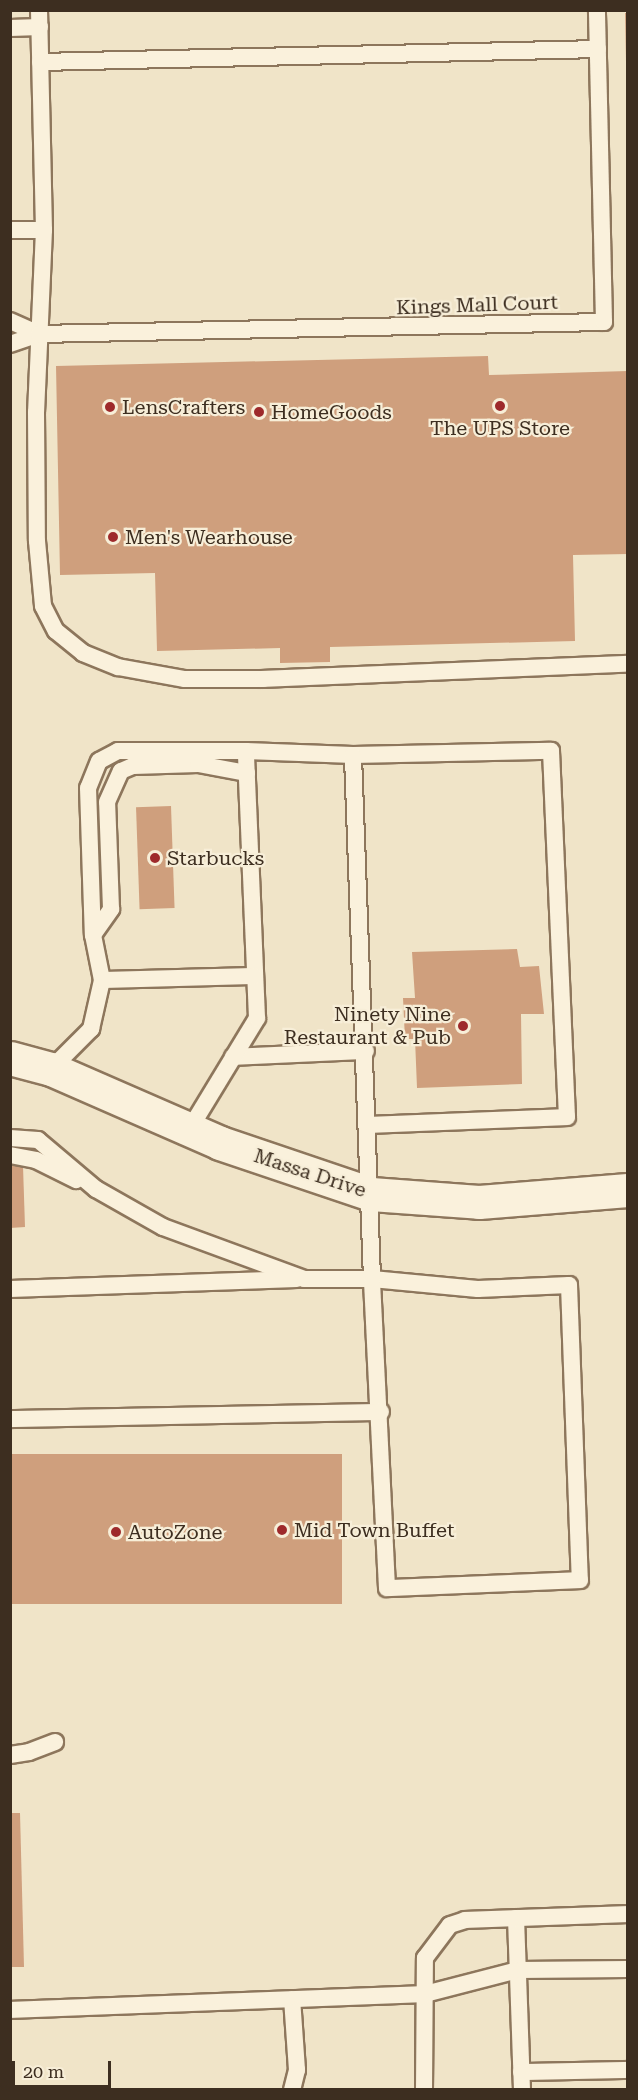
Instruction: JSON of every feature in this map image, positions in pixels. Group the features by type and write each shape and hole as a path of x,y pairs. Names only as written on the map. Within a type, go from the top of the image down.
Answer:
{"street":[{"name":"Massa Drive","path":"10,1058 51,1069 189,1130 371,1194 479,1202 627,1190"}],"lane":[{"name":"Kings Mall Court","path":"10,344 39,334 604,322 597,10"},
{"path":"10,28 39,19 44,230 39,334 37,541 43,606 56,631 83,653 118,667 185,679 263,679 627,664"},
{"path":"40,62 598,49"},
{"path":"10,230 44,230"},
{"name":"Kings Mall Court","path":"10,321 39,334"},
{"path":"51,1069 91,1029 102,980 93,935 88,788 99,760 118,751 246,751 353,755 551,751 567,1117 369,1125"},
{"path":"189,1130 257,1018 246,751"},
{"path":"10,1289 304,1279 372,1279 478,1288 569,1285 580,1580 387,1588 381,1412 372,1279 369,1125 353,755"},
{"path":"93,935 111,909 107,802 121,771 133,766 198,764 247,773"},
{"path":"102,980 254,976"},
{"path":"233,1058 366,1051"},
{"path":"10,1138 38,1140 96,1189"},
{"path":"10,1155 36,1160 96,1189 163,1227 304,1279"},
{"path":"10,1419 381,1412"},
{"path":"10,1755 29,1752 55,1742"},
{"path":"424,2090 425,1958 450,1925 465,1920 627,1914"},
{"path":"516,1918 522,2090"},
{"path":"10,2010 425,1994 518,1970 627,1969"},
{"path":"291,2090 297,2070 292,1999"},
{"path":"521,2072 627,2070"}],"building":[{"path":"625,13 628,13 628,62 626,62"},
{"path":"488,356 489,375 628,371 628,554 573,555 575,641 330,647 330,662 280,663 280,648 157,651 155,573 60,575 56,366"},
{"name":"Starbucks","path":"171,806 175,908 140,909 136,807"},
{"name":"Ninety Nine Restaurant & Pub","path":"517,949 520,967 539,966 544,1014 521,1014 522,1084 417,1088 415,1039 405,1039 403,998 415,998 412,952"},
{"path":"10,1166 23,1166 25,1227 10,1228"},
{"name":"AutoZone","path":"10,1454 342,1454 342,1604 10,1604"},
{"path":"10,1813 20,1813 24,1967 10,1967"}],"place":[{"name":"The UPS Store","path":"500,406"},
{"name":"LensCrafters","path":"110,407"},
{"name":"HomeGoods","path":"259,412"},
{"name":"Men's Wearhouse","path":"113,537"},
{"name":"Starbucks","path":"155,858"},
{"name":"Ninety Nine Restaurant & Pub","path":"463,1026"},
{"name":"Mid Town Buffet","path":"282,1530"},
{"name":"AutoZone","path":"116,1532"}]}
